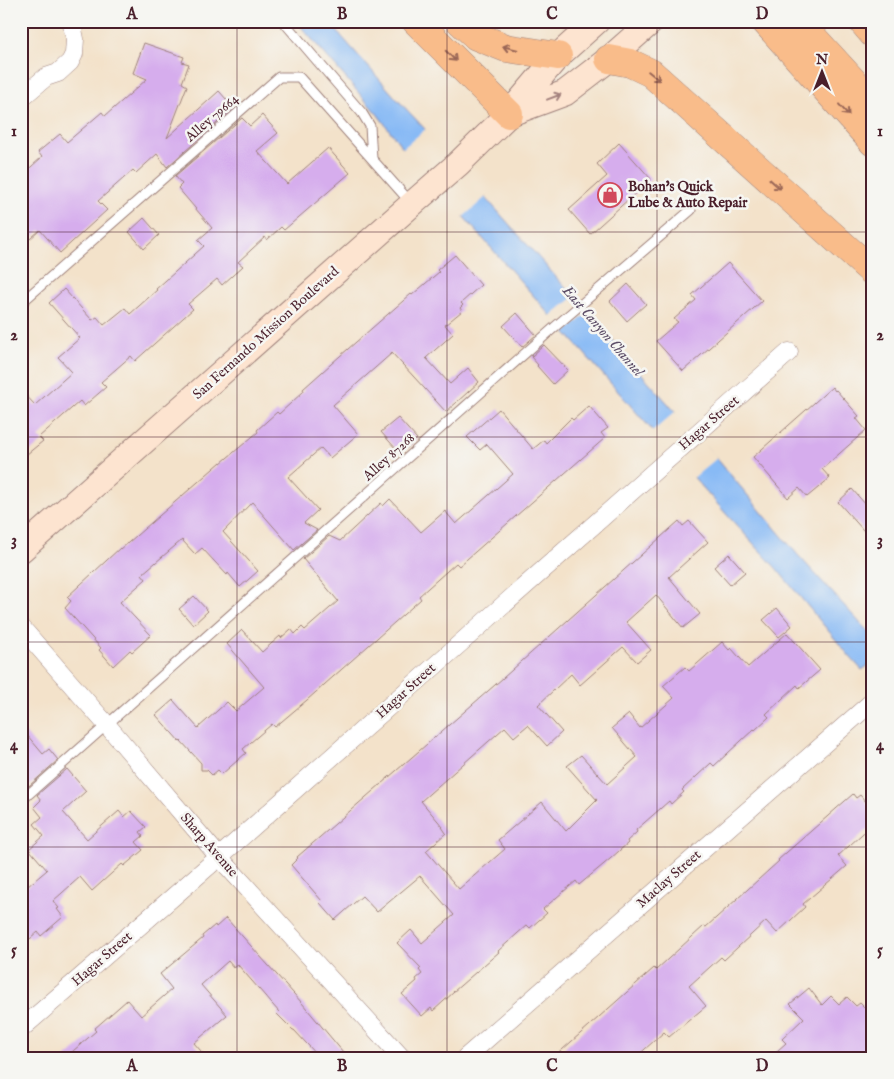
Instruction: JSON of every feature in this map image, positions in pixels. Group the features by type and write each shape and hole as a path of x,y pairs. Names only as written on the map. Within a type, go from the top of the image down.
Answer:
{"highway":[{"path":"416,21 508,114"},
{"path":"460,21 476,36 506,48 558,56"},
{"path":"765,21 873,142"},
{"path":"798,21 873,104"},
{"path":"862,21 873,34"},
{"path":"609,59 630,63 652,73 873,272"}],"main road":[{"name":"San Fernando Mission Boulevard","path":"21,550 458,164 508,114 558,56 597,21"},
{"name":"San Fernando Mission Boulevard","path":"508,114 565,93 609,59 652,21"}],"street":[{"path":"21,98 46,77 58,73 70,62 74,54 75,39 70,21"},
{"name":"Hagar Street","path":"21,1029 219,857 789,352"},
{"name":"Sharp Avenue","path":"21,627 219,857 402,1058"},
{"name":"Maclay Street","path":"465,1058 873,701"}],"lane":[{"path":"283,21 362,113 370,126 372,158"},
{"name":"Alley 79664","path":"21,303 279,77 299,77 412,204"},
{"name":"Alley 87268","path":"21,801 557,325 691,210"}],"water":[{"name":"East Canyon Channel","path":"296,21 328,21 718,460 797,554 873,637 873,662 862,670 851,658 776,568 402,147 378,115"}],"pier":[{"path":"427,128 487,196 462,218 402,149"},
{"path":"575,296 589,312 564,333 550,317"},
{"path":"676,411 717,458 692,479 651,433"}],"building":[{"path":"144,43 184,57 182,62 189,64 182,83 187,86 167,138 219,91 234,108 167,167 157,154 136,173 133,170 98,201 107,210 60,253 40,230 30,239 21,229 21,176 42,157 38,152 60,134 67,142 102,112 105,116 147,79 133,73"},
{"path":"262,115 278,133 257,151 287,184 328,148 350,173 284,230 281,227 267,240 265,237 238,262 243,266 222,285 217,279 188,304 193,309 135,361 131,356 101,382 106,387 84,406 80,401 39,437 43,441 21,459 21,390 35,405 72,372 58,357 80,338 49,303 64,289 92,320 97,317 104,325 125,308 130,314 204,246 198,240 212,228 178,188 182,184 175,176 242,118 250,126"},
{"name":"Bohan's Quick Lube & Auto Repair","path":"619,143 651,179 590,234 569,210 607,176 597,164"},
{"path":"144,218 159,235 144,249 129,232"},
{"path":"455,255 481,285 461,303 463,305 460,308 462,311 445,325 453,334 426,358 450,384 468,368 479,382 446,412 392,353 333,405 358,434 330,458 321,448 288,477 318,510 304,523 317,530 294,550 252,502 223,532 258,571 240,587 202,548 195,554 182,540 142,574 146,579 120,602 151,635 132,652 130,650 113,666 99,650 101,648 65,608 71,601 67,597 120,548 258,432 257,430 277,412 279,414 304,391 303,389 411,294 439,272 437,270"},
{"path":"728,263 762,301 683,371 656,341 678,322 674,319 696,300 692,295"},
{"path":"628,284 646,304 627,321 610,301"},
{"path":"517,313 536,335 522,347 503,326"},
{"path":"544,345 568,370 553,384 531,357"},
{"path":"832,387 859,416 856,418 866,430 822,469 830,478 807,497 799,488 788,498 753,457"},
{"path":"589,406 608,428 601,433 605,438 459,566 456,563 419,596 421,599 307,700 275,727 272,724 243,749 246,753 222,774 218,770 212,775 207,770 201,770 201,763 156,715 173,700 198,728 227,702 236,711 264,687 227,644 242,630 262,652 291,629 295,634 302,627 305,630 338,601 303,559 329,536 340,541 381,503 383,506 390,499 421,532 445,511 456,524 513,474 487,444 480,450 467,437 499,409 533,449 544,440 546,443 571,418 573,420"},
{"path":"398,418 417,439 404,450 401,447 397,450 381,432"},
{"path":"852,489 873,513 873,541 838,502"},
{"path":"679,521 683,526 689,521 708,542 669,577 700,614 683,628 656,595 626,622 651,650 637,662 623,647 580,685 571,674 538,705 562,732 547,746 528,725 514,737 505,727 421,801 446,833 426,851 459,889 505,849 498,840 542,802 566,831 597,800 567,766 581,755 607,784 637,757 612,728 629,714 640,728 674,698 663,686 685,667 689,671 722,642 729,650 731,648 748,667 787,633 820,670 799,688 797,685 766,714 769,717 714,766 711,763 682,790 684,792 671,804 669,801 636,830 637,832 627,841 628,843 610,859 579,885 576,881 543,909 547,913 530,928 527,925 433,1011 431,1008 422,1016 402,994 417,981 416,979 422,974 419,970 421,968 397,943 411,930 422,943 454,915 420,876 377,912 362,896 335,920 320,903 322,901 291,865 297,857 503,678"},
{"path":"729,554 745,572 730,585 714,567"},
{"path":"194,596 208,611 193,625 179,609"},
{"path":"777,608 792,626 779,637 763,620"},
{"path":"21,728 43,754 49,749 58,760 29,786 21,778"},
{"path":"67,769 86,791 63,812 87,839 119,811 124,817 131,811 146,827 140,832 143,836 136,842 143,850 124,866 122,864 92,891 80,877 53,901 63,917 41,936 38,932 30,939 21,929 21,892 47,870 29,849 44,836 34,824 42,817 34,807 41,800 37,795"},
{"path":"853,794 856,798 860,795 873,810 873,824 838,856 847,866 803,904 805,907 777,933 766,921 724,960 721,957 689,986 706,1006 669,1037 664,1032 635,1058 553,1058 654,968 656,970 704,926 706,927"},
{"path":"226,918 348,1058 320,1058 277,1014 279,1012 238,965 234,968 228,961 201,985 227,1015 194,1043 207,1058 65,1058 127,1000 141,1016 172,989 160,974 203,938 202,936"},
{"path":"809,988 822,1005 831,996 839,1004 847,997 856,1006 860,1003 873,1016 873,1047 861,1058 769,1058 786,1043 782,1039 804,1018 790,1004"}],"place":[{"name":"Bohan's Quick Lube & Auto Repair","path":"610,195"}]}
